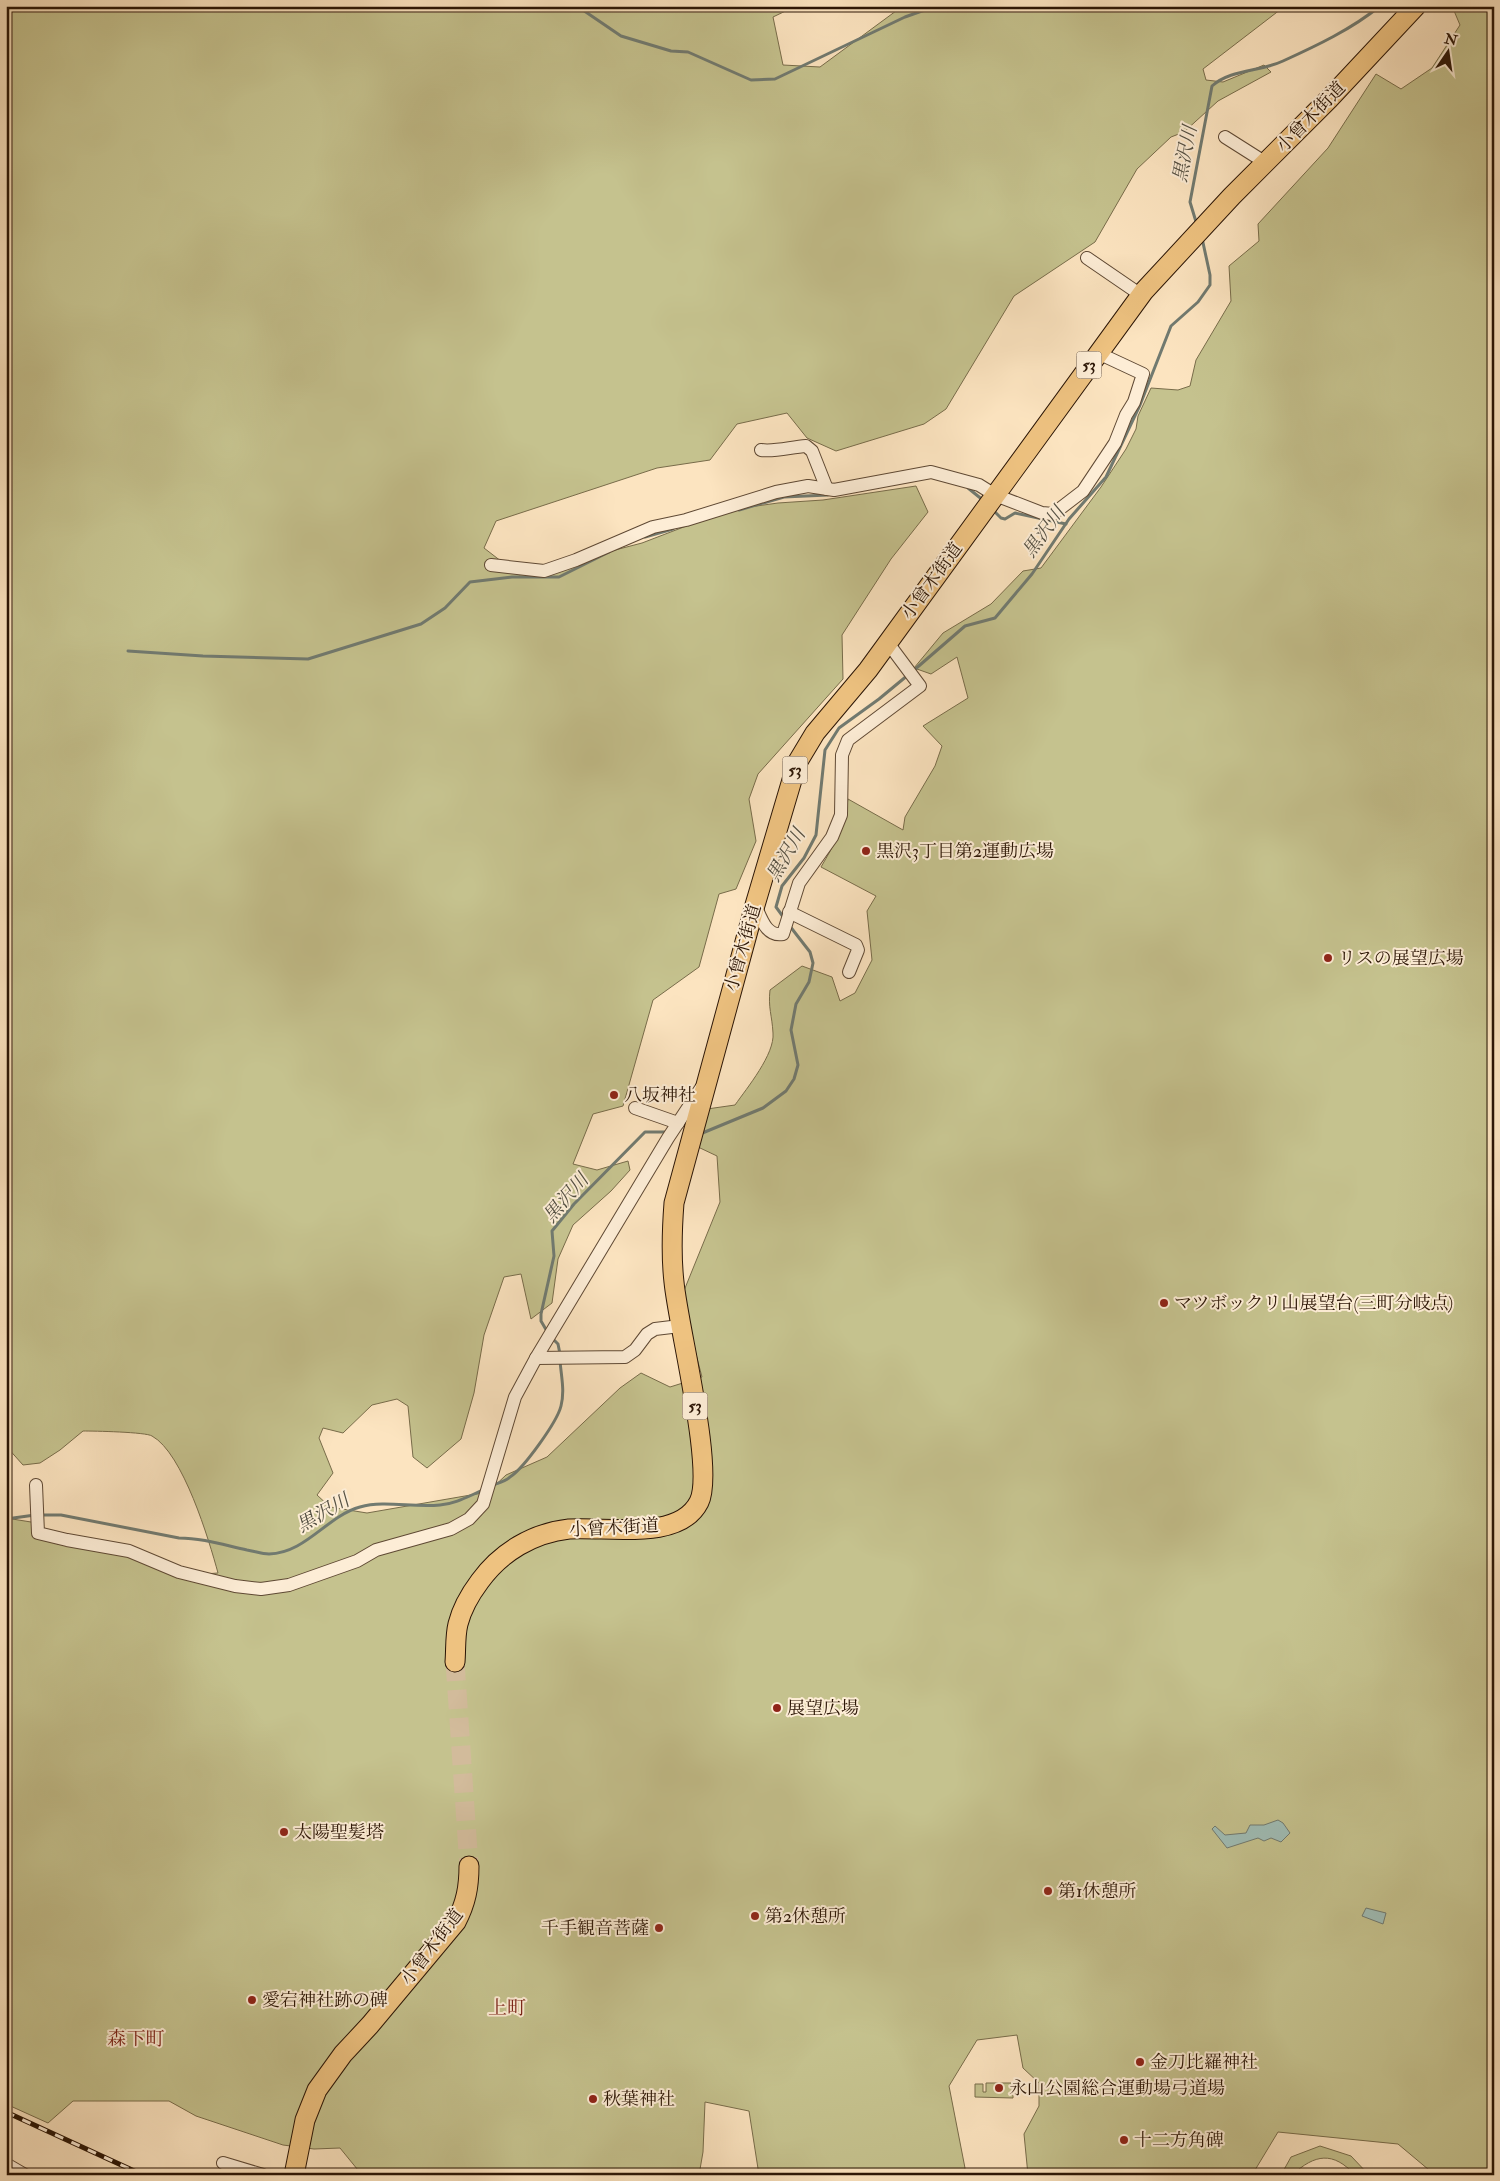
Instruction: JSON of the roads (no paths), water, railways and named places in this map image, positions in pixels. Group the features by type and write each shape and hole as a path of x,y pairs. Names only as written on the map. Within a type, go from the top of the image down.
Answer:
{"main road":[{"name":"小曾木街道","path":"455,1662 458,1624 470,1595 501,1556 521,1543 568,1529 665,1528 691,1515 700,1501 703,1483 702,1460 673,1281 671,1235 681,1132 707,1079 797,763 815,733 846,699 888,643 1141,295 1199,231 1416,6"},
{"name":"小曾木街道","path":"294,2175 305,2120 317,2090 343,2054 370,2025 456,1922 464,1907 468,1889 469,1866"}],"street":[{"path":"1225,137 1266,163"},
{"path":"1086,258 1141,295"},
{"path":"492,565 544,570 576,560 653,527 686,520 776,492 808,486 834,490 932,472 980,485 990,502 1053,514 1083,491 1115,443 1126,415 1134,402 1143,374 1098,353"},
{"path":"760,450 770,451 806,446 812,451 827,489"},
{"path":"755,905 768,932 777,936 783,934 799,884 823,852 837,827 843,804 842,755 848,740 920,686 888,643"},
{"path":"789,913 856,944 858,950 849,972"},
{"path":"36,1485 38,1533 129,1551 179,1572 235,1586 261,1589 289,1586 357,1561 376,1550 451,1529 469,1520 483,1504 515,1397 536,1358 681,1132 635,1108"},
{"path":"536,1358 625,1356 635,1350 647,1334 655,1329 680,1326"},
{"path":"6,2164 25,2175"},
{"path":"223,2164 263,2175"}],"water":[{"path":"1278,1820 1283,1823 1290,1833 1281,1842 1271,1838 1264,1841 1258,1838 1227,1848 1212,1829 1215,1826 1225,1835 1246,1833 1250,1825 1264,1825"},
{"path":"1366,1908 1386,1913 1383,1924 1362,1916"}],"waterway":[{"path":"577,6 621,36 671,51 688,52 751,80 775,79 905,17 936,6"},
{"name":"黒沢川","path":"1197,225 1190,202 1212,86 1228,76 1283,61 1346,30 1380,6"},
{"name":"黒沢川","path":"913,671 965,626 995,618 1032,574 1069,519 1106,477 1140,405 1171,326 1198,302 1210,285 1210,275 1202,238"},
{"path":"968,488 984,501"},
{"path":"739,510 784,497 828,495"},
{"path":"992,509 1001,518 1005,519 1015,513 1066,524"},
{"path":"645,537 673,529"},
{"path":"128,651 203,656 308,659 421,624 445,608 470,582 512,577 559,577 609,552"},
{"name":"黒沢川","path":"784,918 776,907 782,886 804,858 816,835 825,750 839,728 908,675"},
{"name":"黒沢川","path":"700,1134 763,1108 786,1091 794,1079 798,1065 791,1030 796,1004 809,982 813,963 810,952 789,925"},
{"name":"黒沢川","path":"548,1333 541,1321 541,1314 554,1256 552,1231 574,1204 645,1132 669,1132"},
{"name":"黒沢川","path":"552,1338 558,1344 560,1354"},
{"name":"黒沢川","path":"493,1485 506,1480 516,1472 531,1455 553,1423 562,1400 563,1389 560,1360"},
{"name":"黒沢川","path":"41,1515 61,1515 179,1538 205,1540 269,1554 294,1548 337,1518 360,1507 379,1504 430,1506 446,1504 483,1490"},
{"name":"黒沢川","path":"6,1519 35,1515"}],"tunnel":[{"path":"455,1662 469,1866"}],"railway":[{"path":"6,2112 143,2175"}],"place":[{"name":"黒沢3丁目第2運動広場","path":"866,851"},
{"name":"リスの展望広場","path":"1328,958"},
{"name":"八坂神社","path":"614,1095"},
{"name":"マツボックリ山展望台(三町分岐点)","path":"1164,1303"},
{"name":"展望広場","path":"777,1708"},
{"name":"太陽聖髪塔","path":"284,1832"},
{"name":"第1休憩所","path":"1048,1891"},
{"name":"第2休憩所","path":"755,1916"},
{"name":"千手観音菩薩","path":"659,1928"},
{"name":"愛宕神社跡の碑","path":"252,2000"},
{"name":"金刀比羅神社","path":"1140,2062"},
{"name":"永山公園総合運動場弓道場","path":"999,2088"},
{"name":"秋葉神社","path":"593,2099"},
{"name":"十二方角碑","path":"1124,2140"}],"district":[{"name":"上町","path":"507,2008"},
{"name":"森下町","path":"136,2039"}]}
